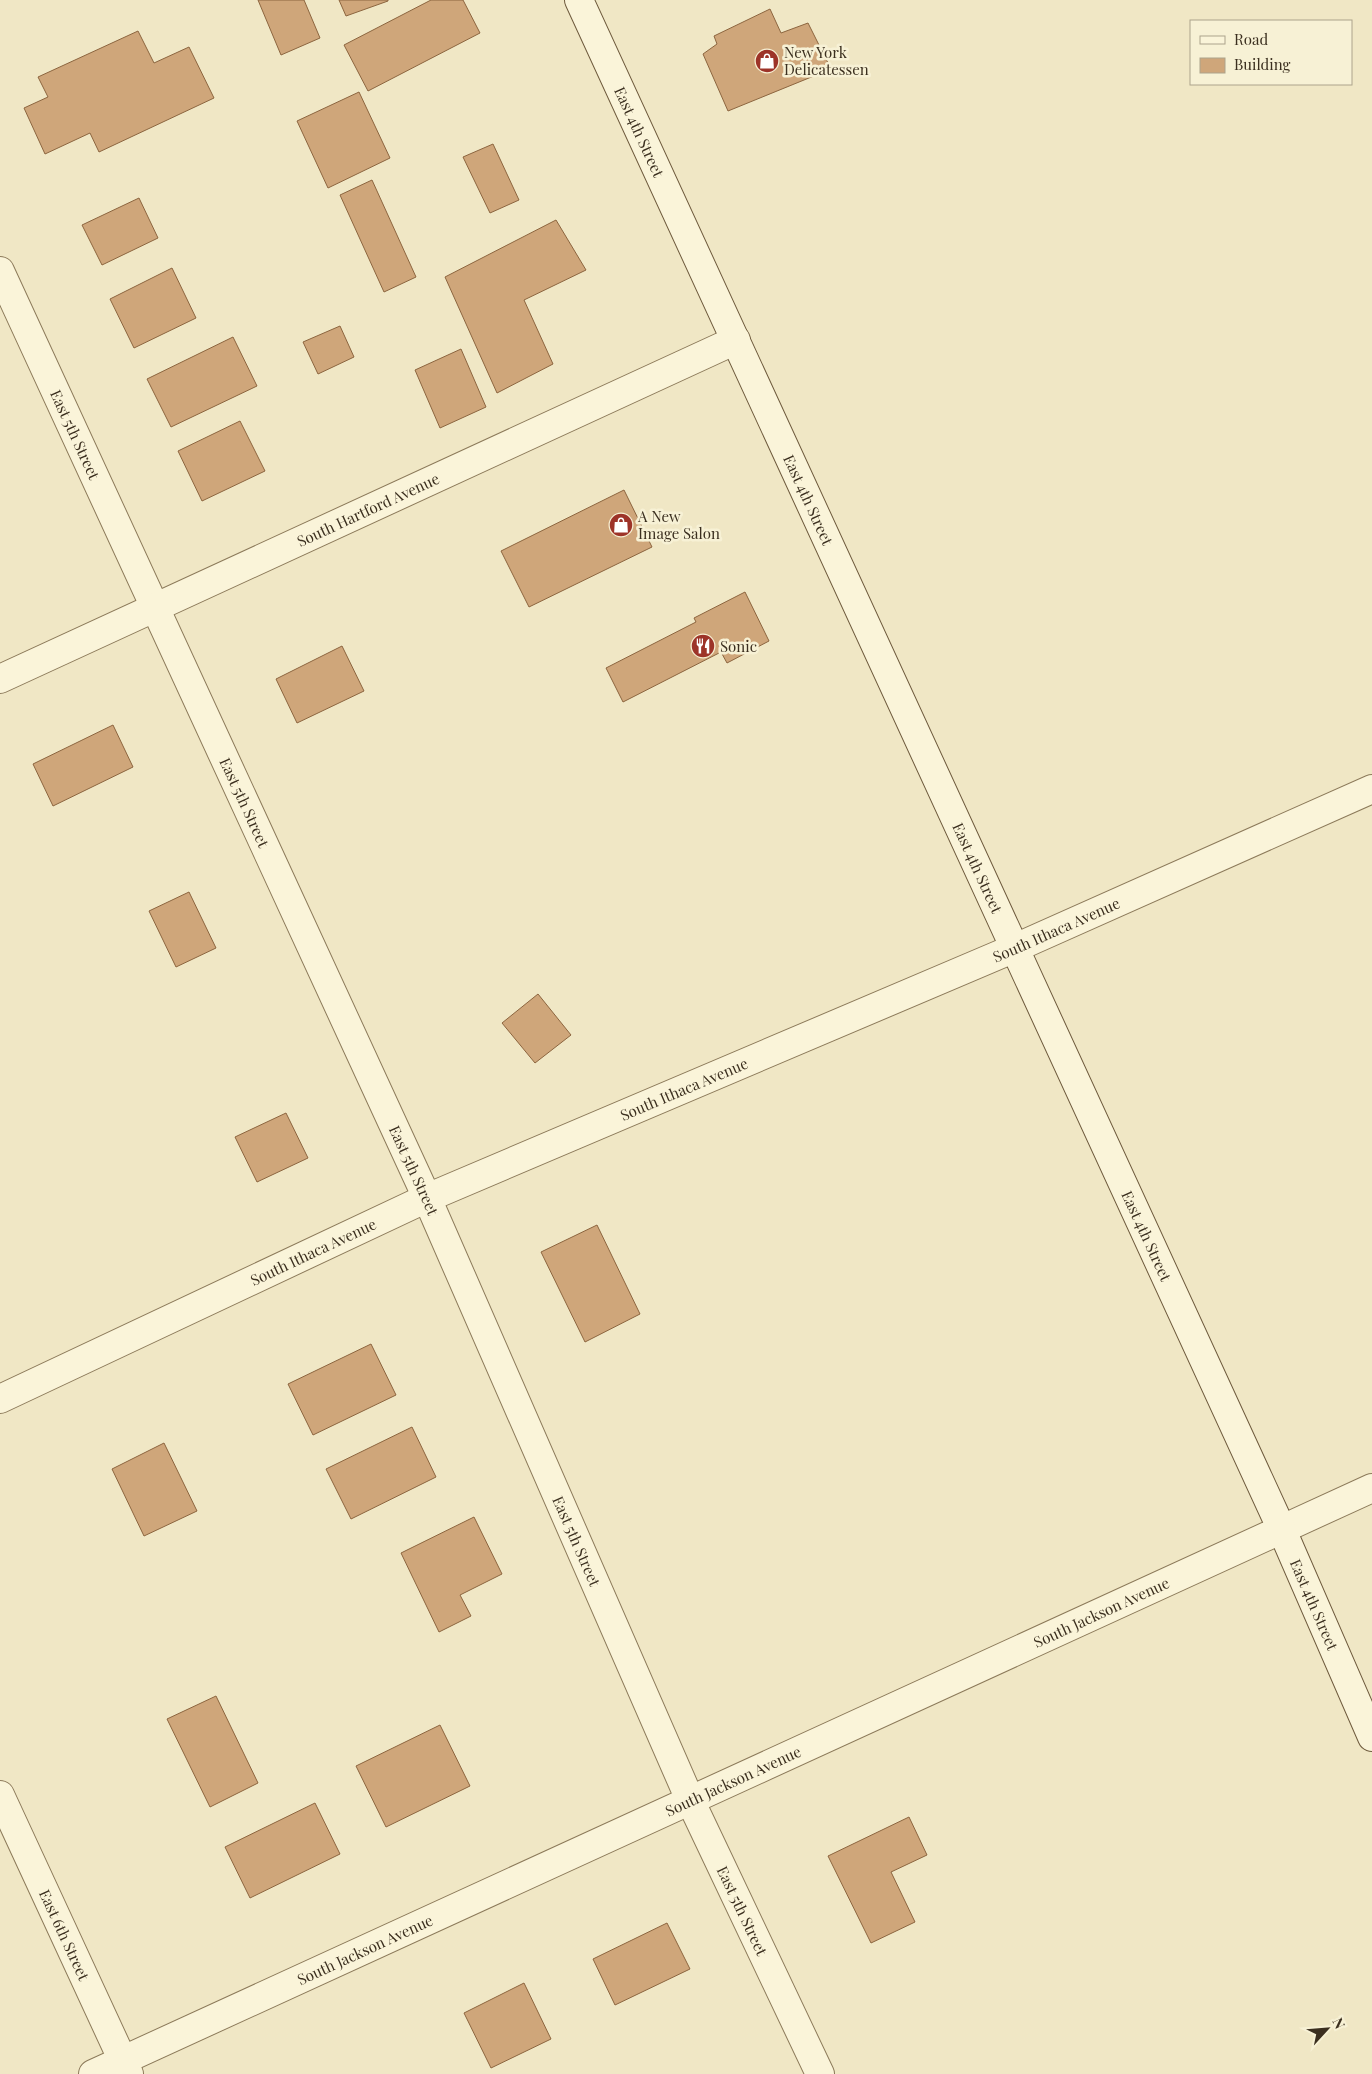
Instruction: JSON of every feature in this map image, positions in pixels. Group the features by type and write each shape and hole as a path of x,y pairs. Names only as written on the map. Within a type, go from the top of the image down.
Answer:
{"street":[{"name":"East 4th Street","path":"579,0 1282,1530 1372,1737"},
{"name":"East 5th Street","path":"0,271 427,1198 690,1800 820,2074"},
{"name":"South Hartford Avenue","path":"0,679 736,340"},
{"name":"South Ithaca Avenue","path":"0,1399 427,1198 1015,948 1372,789"},
{"name":"South Jackson Avenue","path":"94,2074 126,2067 690,1800 1372,1488"},
{"name":"East 6th Street","path":"0,1795 126,2067"}],"building":[{"path":"258,0 304,0 320,38 281,55"},
{"path":"339,0 388,0 388,1 346,16"},
{"path":"431,0 463,0 480,33 368,91 344,45"},
{"name":"New York Delicatessen","path":"770,9 781,33 808,23 831,69 728,111 703,54 717,44 714,36"},
{"path":"138,31 154,63 189,47 214,98 99,152 90,133 45,154 24,108 48,97 38,77"},
{"path":"359,92 390,158 328,188 297,121"},
{"path":"493,144 519,200 490,213 463,157"},
{"path":"372,180 416,277 384,292 340,195"},
{"path":"139,198 158,238 102,265 82,225"},
{"path":"556,220 586,270 524,300 553,364 497,393 445,277"},
{"path":"172,268 196,318 134,348 110,299"},
{"path":"340,326 354,357 318,374 303,342"},
{"path":"233,337 257,386 171,427 147,379"},
{"path":"461,349 486,407 440,428 415,370"},
{"path":"240,421 265,471 202,501 178,451"},
{"path":"624,490 652,547 529,607 501,551"},
{"name":"Sonic","path":"745,592 769,641 727,663 721,652 623,702 606,668 696,622 694,618"},
{"path":"342,646 364,691 297,723 276,679"},
{"path":"113,725 133,767 53,806 33,764"},
{"path":"189,892 216,948 176,967 149,911"},
{"path":"538,994 571,1035 535,1063 502,1023"},
{"path":"286,1113 308,1158 257,1182 235,1137"},
{"path":"597,1225 640,1314 585,1342 541,1252"},
{"path":"371,1344 396,1395 313,1435 288,1384"},
{"path":"412,1427 436,1477 351,1519 326,1469"},
{"path":"164,1443 197,1511 144,1536 112,1469"},
{"path":"474,1517 502,1574 460,1595 471,1616 439,1632 401,1553"},
{"path":"216,1696 258,1783 210,1807 167,1719"},
{"path":"440,1725 470,1786 386,1827 356,1766"},
{"path":"315,1803 340,1854 250,1898 225,1847"},
{"path":"909,1817 927,1855 891,1872 915,1922 871,1943 828,1856"},
{"path":"667,1923 690,1969 615,2005 593,1959"},
{"path":"524,1983 551,2039 491,2068 464,2013"}],"place":[{"name":"New York Delicatessen","path":"767,61"},
{"name":"A New Image Salon","path":"621,525"},
{"name":"Sonic","path":"703,646"}]}
